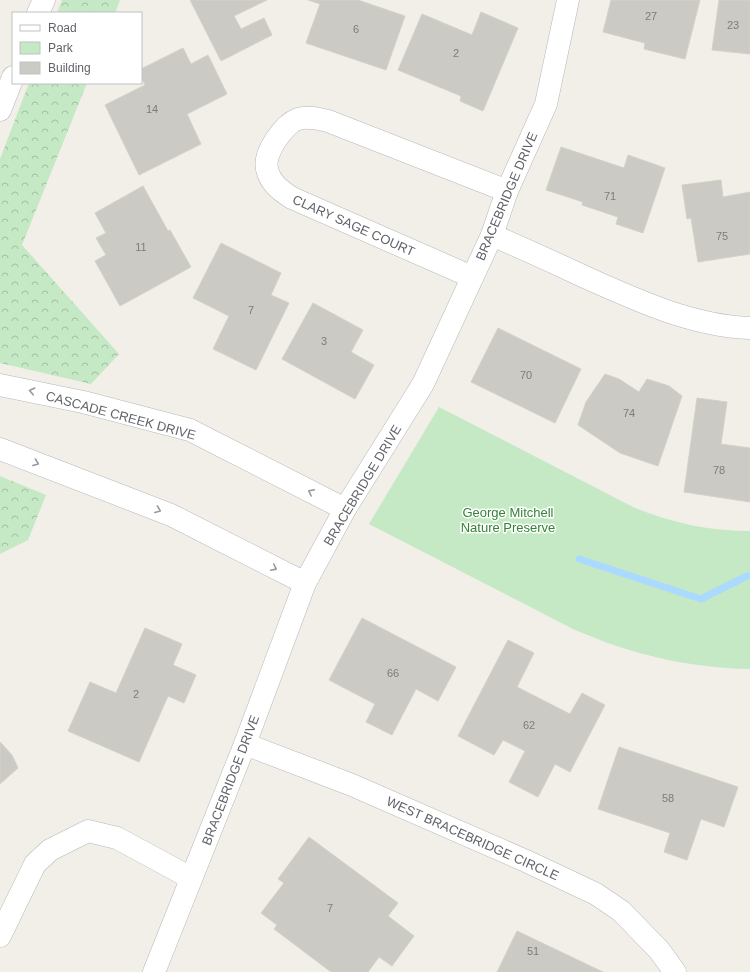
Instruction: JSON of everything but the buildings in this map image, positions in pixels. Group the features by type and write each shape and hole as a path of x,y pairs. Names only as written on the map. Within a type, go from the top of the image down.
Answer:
{"street":[{"path":"38,12 44,0"},
{"name":"BRACEBRIDGE DRIVE","path":"154,972 245,744 305,583 345,509 423,384 492,235 507,191 546,104 568,0"},
{"path":"0,110 12,80"},
{"name":"CLARY SAGE COURT","path":"472,277 292,198 280,190 271,180 266,167 270,153 285,126 298,119 311,117 328,122 507,191"},
{"path":"492,235 637,301 711,323 750,328"},
{"name":"CASCADE CREEK DRIVE","path":"0,385 84,402 190,430 345,509"},
{"path":"0,449 171,515 305,583"},
{"name":"WEST BRACEBRIDGE CIRCLE","path":"245,744 360,788 526,861 596,894 621,911 659,950 675,972"},
{"path":"0,936 35,864 50,850 88,831 117,838 192,878"}],"green space":[{"path":"62,0 120,0 115,12 57,12"},
{"path":"29,84 87,84 22,245 119,354 91,384 0,363 0,159"},
{"name":"George Mitchell Nature Preserve","path":"439,407 635,508 677,522 706,528 750,531 750,669 704,666 660,658 616,646 594,638 573,629 369,524"},
{"path":"0,476 46,495 28,540 0,554"}],"waterway":[{"path":"579,559 701,599 747,576 750,576"}]}
